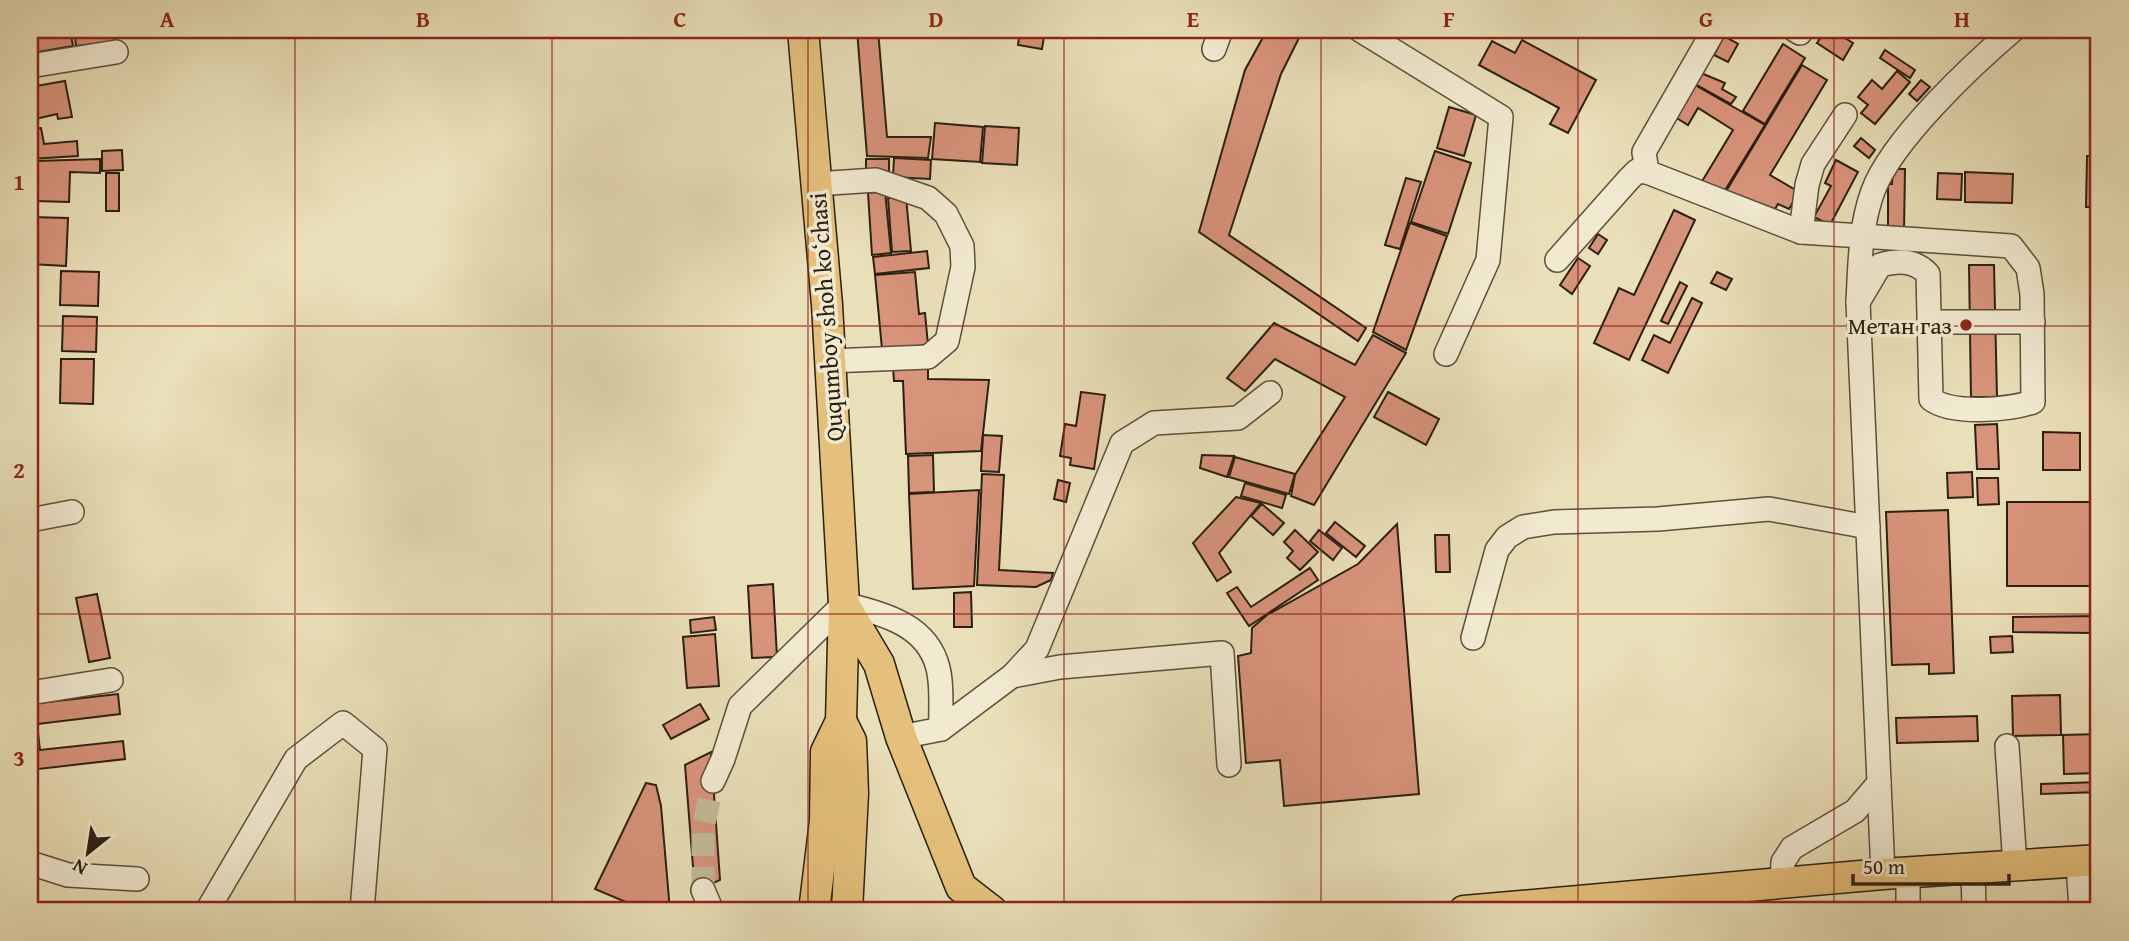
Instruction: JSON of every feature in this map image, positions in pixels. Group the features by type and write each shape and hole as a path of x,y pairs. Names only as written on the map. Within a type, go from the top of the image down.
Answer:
{"main road":[{"name":"Ququmboy shoh koʻchasi","path":"803,30 830,361 844,604 841,729"},
{"path":"844,604 879,664 901,737 965,899 992,911"},
{"path":"841,729 901,737"},
{"path":"814,911 825,821 826,752 841,729"},
{"path":"841,729 853,793 847,911"},
{"path":"1464,911 1782,883 2089,861"}],"street":[{"path":"1360,30 1502,117 1488,260 1446,354"},
{"path":"1647,172 1644,152 1714,30"},
{"path":"1908,911 1895,874 1879,783 1858,302 1861,237 1873,189 1896,152 1935,106 2012,30"},
{"path":"30,66 116,52"},
{"path":"1801,232 1807,185 1813,164 1845,115"},
{"path":"1557,260 1637,171 1647,172 1801,232 1861,237 1904,236 2011,246 2028,268 2033,322 2033,402 2015,408 1949,408 1930,399 1928,274 1914,264 1895,261 1880,265 1858,302"},
{"path":"816,184 876,180 919,194 946,214 962,246 963,267 947,341 928,357 830,361"},
{"path":"1929,322 2033,322"},
{"path":"901,737 941,729 1012,676 1037,649 1122,443 1154,423 1238,418 1270,393"},
{"path":"1472,638 1497,550 1507,537 1523,527 1554,522 1658,519 1769,509 1868,527"},
{"path":"30,520 72,512"},
{"path":"713,781 740,706 844,604 891,616 925,639 939,669 941,729"},
{"path":"1012,676 1060,667 1222,653 1229,765"},
{"path":"30,692 111,680"},
{"path":"207,911 296,759 343,723 375,749 362,911"},
{"path":"2007,746 2015,866"},
{"path":"1782,883 1783,862 1793,848 1855,811 1879,783"},
{"path":"2089,861 2092,904"},
{"path":"30,863 68,875 137,879"},
{"path":"1973,869 1974,911"}],"building":[{"path":"30,30 70,30 73,46 32,53"},
{"path":"74,30 114,30 115,42 76,46"},
{"path":"857,30 878,30 887,137 931,137 928,158 867,156"},
{"path":"1020,30 1045,30 1042,49 1018,45"},
{"path":"1267,30 1303,30 1281,74 1229,235 1366,328 1358,341 1199,232 1245,70"},
{"path":"1826,30 1832,30 1853,43 1843,60 1817,43"},
{"path":"1724,36 1738,44 1728,62 1714,55"},
{"path":"1522,40 1596,80 1568,133 1550,124 1559,108 1479,65 1492,41 1515,53"},
{"path":"1783,44 1805,58 1765,124 1743,111"},
{"path":"1885,50 1915,70 1910,78 1880,58"},
{"path":"1802,65 1827,80 1770,175 1799,192 1789,209 1778,204 1775,209 1725,193"},
{"path":"1897,71 1910,82 1875,124 1861,113 1868,105 1858,97 1872,80 1882,89"},
{"path":"1701,73 1725,83 1722,89 1736,97 1731,104 1695,84"},
{"path":"1921,80 1930,87 1917,101 1909,94"},
{"path":"65,81 72,117 58,119 57,114 35,119 30,87"},
{"path":"1695,85 1765,125 1724,192 1701,183 1733,130 1698,108 1688,125 1675,117"},
{"path":"1449,107 1476,115 1464,156 1437,148"},
{"path":"935,123 983,127 980,162 932,159"},
{"path":"985,126 1019,128 1017,165 982,163"},
{"path":"41,128 44,144 77,141 78,156 30,159 30,129"},
{"path":"1861,138 1875,150 1869,158 1854,146"},
{"path":"122,150 123,170 102,171 102,151"},
{"path":"1435,151 1471,163 1448,234 1411,222"},
{"path":"2087,156 2099,156 2099,207 2086,207"},
{"path":"894,158 931,160 930,179 893,177"},
{"path":"100,159 100,173 70,172 69,202 36,201 35,161"},
{"path":"866,159 889,159 889,178 866,178"},
{"path":"1836,160 1858,172 1830,225 1814,217 1831,186 1825,183"},
{"path":"1893,169 1905,169 1904,231 1888,231 1888,184 1892,184"},
{"path":"1965,172 2013,174 2012,203 1965,202"},
{"path":"106,173 119,173 119,211 106,211"},
{"path":"1938,173 1962,174 1961,200 1937,199"},
{"path":"1406,178 1421,182 1400,249 1385,245"},
{"path":"885,191 891,253 872,255 868,193"},
{"path":"906,197 911,251 892,252 888,198"},
{"path":"1674,210 1695,220 1629,360 1594,343 1619,288 1634,295"},
{"path":"30,217 68,218 66,266 30,264"},
{"path":"1410,223 1447,236 1406,350 1373,332"},
{"path":"1598,234 1607,240 1598,254 1589,248"},
{"path":"927,251 929,268 875,274 873,257"},
{"path":"1578,258 1590,266 1572,294 1560,285"},
{"path":"1969,265 1994,265 1997,397 1971,397"},
{"path":"61,271 99,272 98,306 60,305"},
{"path":"915,272 919,314 925,313 928,345 882,349 875,275"},
{"path":"1717,272 1732,279 1726,290 1711,283"},
{"path":"1680,282 1687,286 1668,324 1661,321"},
{"path":"1692,298 1702,303 1668,373 1642,360 1654,335 1670,343"},
{"path":"63,316 97,317 96,352 62,351"},
{"path":"1274,323 1355,365 1373,335 1406,353 1314,505 1291,496 1295,475 1345,397 1275,359 1245,391 1227,378"},
{"path":"61,359 94,359 93,404 60,403"},
{"path":"928,365 928,379 989,380 981,451 906,454 903,381 894,381 893,367"},
{"path":"1081,392 1105,395 1094,469 1070,465 1071,458 1060,456 1065,424 1076,426"},
{"path":"1388,392 1439,419 1426,445 1374,417"},
{"path":"1997,424 1999,469 1977,469 1975,425"},
{"path":"2043,432 2080,433 2080,470 2043,470"},
{"path":"983,435 1002,436 999,472 981,471"},
{"path":"933,455 934,492 909,493 908,456"},
{"path":"1202,455 1234,456 1227,477 1200,468"},
{"path":"1235,457 1295,474 1289,494 1229,477"},
{"path":"1972,472 1973,497 1948,498 1947,473"},
{"path":"982,474 1004,475 999,570 1053,573 1051,580 1036,587 977,585"},
{"path":"1977,478 1998,478 1999,504 1978,505"},
{"path":"1058,480 1070,483 1066,502 1054,499"},
{"path":"1245,483 1286,495 1282,508 1241,496"},
{"path":"979,490 974,586 913,589 909,494"},
{"path":"1236,497 1261,503 1219,553 1231,572 1217,581 1193,543"},
{"path":"2007,502 2097,502 2098,586 2007,586"},
{"path":"1262,504 1284,523 1273,535 1251,516"},
{"path":"1948,510 1954,673 1929,674 1929,664 1892,665 1886,512"},
{"path":"1335,522 1365,546 1356,557 1326,533"},
{"path":"1397,524 1419,794 1284,806 1280,760 1246,763 1238,656 1251,653 1252,628 1267,615 1358,564"},
{"path":"1295,530 1318,552 1300,570 1287,558 1293,551 1284,542"},
{"path":"1319,530 1342,548 1333,560 1310,541"},
{"path":"1435,535 1449,535 1450,572 1436,572"},
{"path":"1310,568 1318,580 1249,626 1227,593 1237,587 1251,607"},
{"path":"773,584 777,657 752,658 748,586"},
{"path":"971,592 972,627 954,627 954,593"},
{"path":"97,594 110,658 89,662 76,598"},
{"path":"2099,616 2099,681 2093,681 2093,633 2013,632 2013,617"},
{"path":"714,617 716,630 691,633 690,620"},
{"path":"715,634 719,686 687,688 683,637"},
{"path":"2012,636 2013,652 1991,653 1990,637"},
{"path":"118,694 120,714 37,724 40,750 123,741 125,759 30,770 30,704"},
{"path":"2060,695 2061,735 2013,736 2012,696"},
{"path":"700,704 709,719 671,739 663,725"},
{"path":"1977,716 1978,741 1897,743 1896,718"},
{"path":"2099,734 2099,773 2064,774 2063,735"},
{"path":"711,752 720,880 695,892 685,765"},
{"path":"2099,782 2099,792 2041,794 2041,784"},
{"path":"646,783 656,785 661,806 670,911 647,911 595,889"}],"tunnel":[{"path":"703,890 703,829 713,781"}],"place":[{"name":"Метан газ","path":"1966,325"}]}
